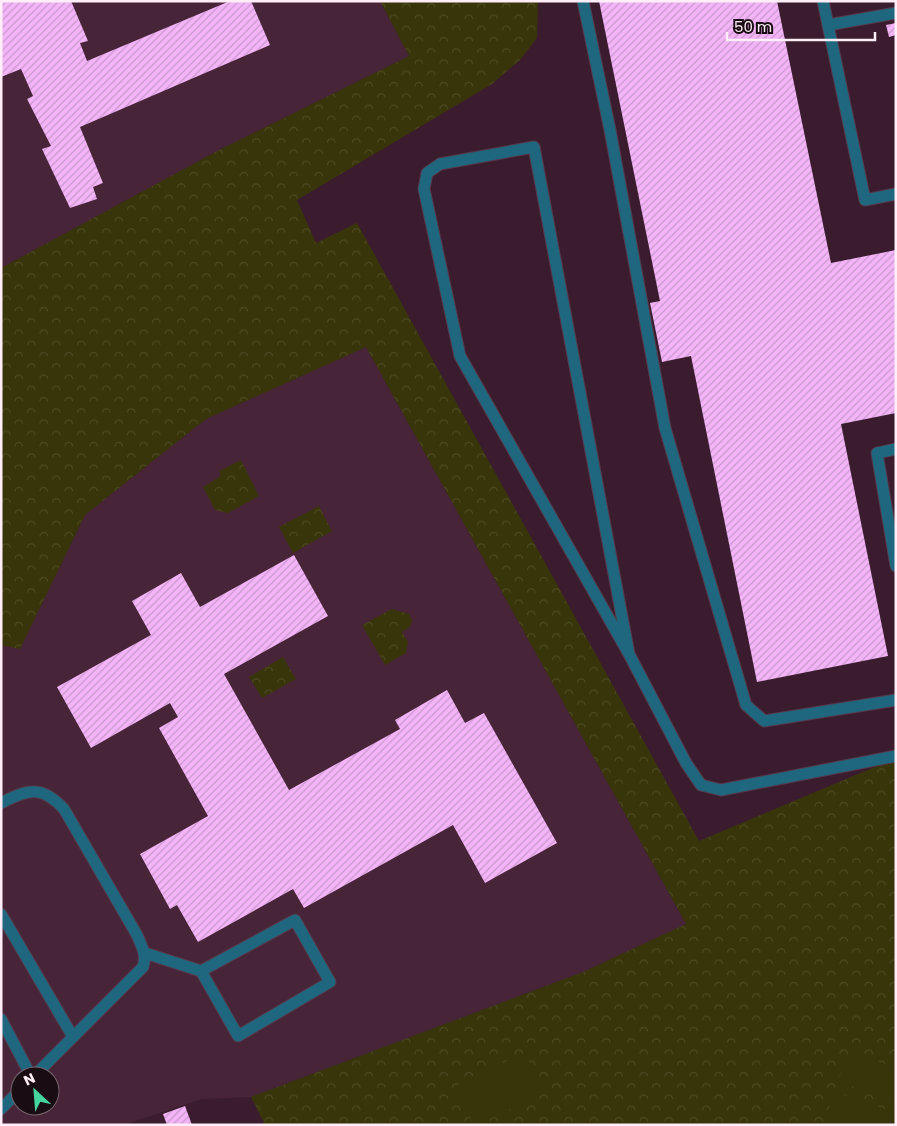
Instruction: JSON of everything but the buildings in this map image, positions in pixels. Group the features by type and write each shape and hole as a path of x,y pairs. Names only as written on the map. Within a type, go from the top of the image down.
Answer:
{"lane":[{"path":"583,1 612,140 665,428 746,705 764,721 896,700"},
{"path":"823,1 865,200 896,194"},
{"path":"828,25 896,13"},
{"path":"629,654 534,147 440,164 427,173 424,189 460,356 629,654 686,763 701,785 721,790 896,756"},
{"path":"896,449 877,453 896,566"},
{"path":"1,802 29,792 38,792 54,797 64,809 137,935 145,953 143,967 43,1066"},
{"path":"1,914 73,1037"},
{"path":"145,953 200,971 238,1036 330,982 295,920 200,971"},
{"path":"1,1019 27,1066"},
{"path":"1,1109 10,1100"}],"shaded area":[{"path":"1,1 380,1 409,56 219,150 1,268"},
{"path":"366,347 686,924 583,972 251,1097 202,1099 123,1125 1,1125 1,645 20,648 85,515 206,419"}],"green space":[{"path":"380,1 538,1 537,38 520,60 492,84 297,200 316,243 357,223 699,841 896,758 896,1125 265,1125 251,1097 583,972 686,924 366,347 206,419 85,515 20,649 1,645 1,268 219,150 409,56"},
{"path":"241,460 259,496 228,513 215,510 203,487 221,476 219,471"},
{"path":"319,506 332,531 293,553 279,527"},
{"path":"392,609 409,614 412,620 410,627 402,632 408,642 406,653 385,665 362,625"},
{"path":"283,657 296,679 262,698 249,677"},
{"path":"849,1051 896,1068 896,1101 838,1081"},
{"path":"524,1053 544,1092 474,1125 456,1086"},
{"path":"835,1092 896,1113 896,1125 833,1125 824,1122"}]}
